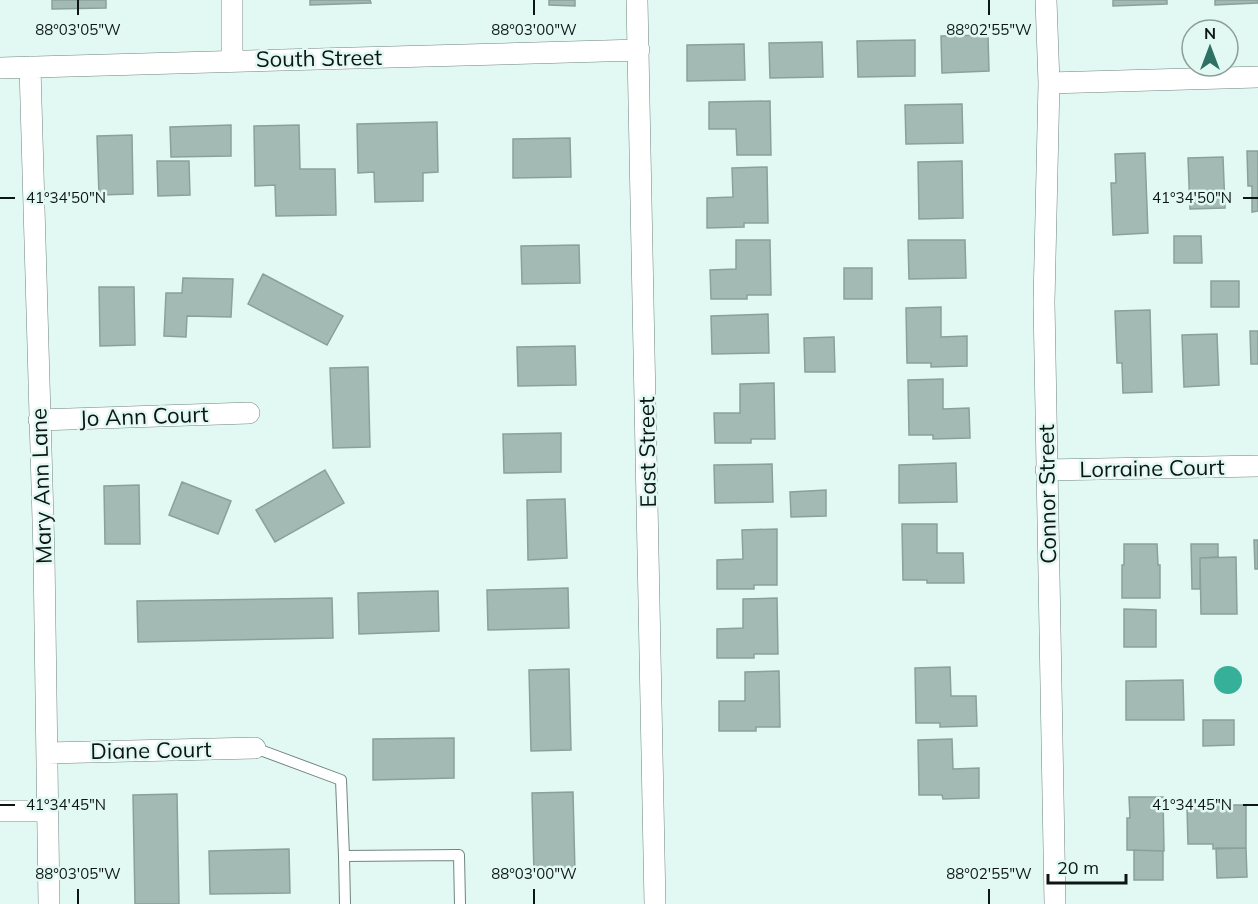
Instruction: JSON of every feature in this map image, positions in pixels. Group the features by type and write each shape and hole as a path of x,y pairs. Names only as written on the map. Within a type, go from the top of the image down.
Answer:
{"street":[{"path":"232,0 232,60"},
{"name":"East Street","path":"637,0 655,904"},
{"name":"Connor Street","path":"1046,0 1049,83 1044,302 1055,904"},
{"name":"South Street","path":"0,68 639,50"},
{"name":"Mary Ann Lane","path":"30,67 44,555 49,904"},
{"path":"1049,83 1258,77"},
{"name":"Jo Ann Court","path":"39,420 249,412"},
{"name":"Lorraine Court","path":"1046,470 1258,466"},
{"name":"Diane Court","path":"48,753 255,748"},
{"path":"0,812 48,810"}],"lane":[{"path":"255,748 341,780 345,904"},
{"path":"344,856 459,855 460,904"}],"shaded area":[{"path":"1228,666 1238,670 1242,680 1238,690 1228,694 1218,690 1214,680 1218,670"}],"building":[{"path":"52,0 106,0 106,8 52,9"},
{"path":"310,0 370,0 371,3 310,5"},
{"path":"549,0 575,0 575,6 549,5"},
{"path":"1113,0 1167,0 1167,4 1113,6"},
{"path":"1215,0 1258,0 1258,3 1215,5"},
{"path":"988,35 989,71 942,73 941,36"},
{"path":"915,40 915,76 858,77 857,41"},
{"path":"822,42 823,77 770,78 769,43"},
{"path":"744,44 745,80 687,81 687,45"},
{"path":"770,101 771,155 737,155 736,129 709,129 709,102"},
{"path":"962,104 963,143 906,144 905,105"},
{"path":"437,122 438,172 423,173 423,201 375,202 374,172 358,173 357,124"},
{"path":"231,125 231,156 171,157 170,127"},
{"path":"299,125 300,169 335,169 336,215 276,216 275,185 255,186 254,126"},
{"path":"132,135 133,194 99,195 97,136"},
{"path":"570,138 571,177 513,178 513,139"},
{"path":"1247,151 1258,151 1258,211 1252,212 1252,186 1248,186"},
{"path":"1145,153 1148,233 1113,235 1111,183 1116,183 1115,154"},
{"path":"1223,157 1225,208 1190,209 1188,158"},
{"path":"157,161 189,161 190,195 158,196"},
{"path":"962,161 963,218 919,219 918,162"},
{"path":"767,167 768,223 744,223 744,227 707,228 707,198 733,197 732,168"},
{"path":"1174,236 1201,236 1202,263 1174,263"},
{"path":"736,240 770,240 771,295 747,295 747,299 711,299 710,270 736,269"},
{"path":"908,240 965,240 966,278 909,279"},
{"path":"579,245 580,283 522,284 521,246"},
{"path":"844,268 872,268 872,299 844,299"},
{"path":"263,274 343,316 327,345 248,304"},
{"path":"183,278 233,279 231,317 187,316 186,337 164,336 166,293 182,293"},
{"path":"1211,281 1239,281 1239,307 1211,307"},
{"path":"99,287 134,287 135,345 100,346"},
{"path":"941,307 941,337 967,336 967,366 931,367 931,363 907,363 906,308"},
{"path":"1150,310 1152,392 1123,393 1122,363 1117,363 1115,311"},
{"path":"768,314 769,353 712,354 711,316"},
{"path":"1250,331 1258,331 1258,364 1251,364"},
{"path":"1217,334 1219,385 1184,387 1182,335"},
{"path":"834,337 835,372 805,372 804,338"},
{"path":"575,346 576,385 518,386 517,347"},
{"path":"368,367 370,447 333,448 330,368"},
{"path":"943,379 943,409 969,408 970,438 933,439 933,435 909,435 908,380"},
{"path":"774,383 775,439 751,439 751,443 715,443 714,413 740,413 740,384"},
{"path":"561,433 561,472 504,473 503,434"},
{"path":"956,463 957,502 899,503 899,465"},
{"path":"772,464 773,502 715,503 714,465"},
{"path":"325,470 344,503 275,542 256,510"},
{"path":"182,482 231,501 218,534 169,515"},
{"path":"139,485 140,544 105,544 104,486"},
{"path":"826,490 826,516 791,517 790,492"},
{"path":"565,499 567,558 528,560 527,500"},
{"path":"902,524 937,524 937,553 963,553 964,583 927,583 927,580 903,580"},
{"path":"777,529 777,585 754,585 754,589 717,589 717,560 743,559 742,530"},
{"path":"1254,540 1258,540 1258,569 1255,569"},
{"path":"1124,544 1157,544 1158,565 1160,565 1160,598 1122,598"},
{"path":"1191,544 1218,544 1218,557 1200,558 1200,589 1192,589"},
{"path":"1236,557 1237,614 1201,614 1200,558"},
{"path":"568,588 569,628 488,630 487,590"},
{"path":"438,591 439,631 359,634 358,593"},
{"path":"332,598 333,638 138,642 137,601"},
{"path":"777,598 778,654 754,654 754,658 717,658 717,629 743,628 743,599"},
{"path":"1124,609 1156,610 1156,647 1124,647"},
{"path":"950,667 951,696 976,696 977,726 940,727 940,723 916,723 915,668"},
{"path":"569,669 571,750 531,751 529,670"},
{"path":"779,671 780,727 756,727 756,731 719,731 719,701 745,701 745,672"},
{"path":"1183,680 1184,720 1126,720 1126,681"},
{"path":"1203,720 1234,720 1234,745 1203,746"},
{"path":"454,738 454,778 373,780 373,739"},
{"path":"952,739 953,769 979,768 979,798 943,799 942,795 919,795 918,740"},
{"path":"573,792 575,873 534,874 532,793"},
{"path":"177,794 179,904 135,904 133,795"},
{"path":"1129,797 1163,797 1164,851 1127,850"},
{"path":"1211,805 1246,805 1246,848 1213,849 1213,844 1188,844 1187,808 1211,808"},
{"path":"1216,848 1246,848 1247,877 1217,878"},
{"path":"289,849 290,893 210,894 209,851"},
{"path":"1134,850 1163,851 1163,880 1134,880"}]}
